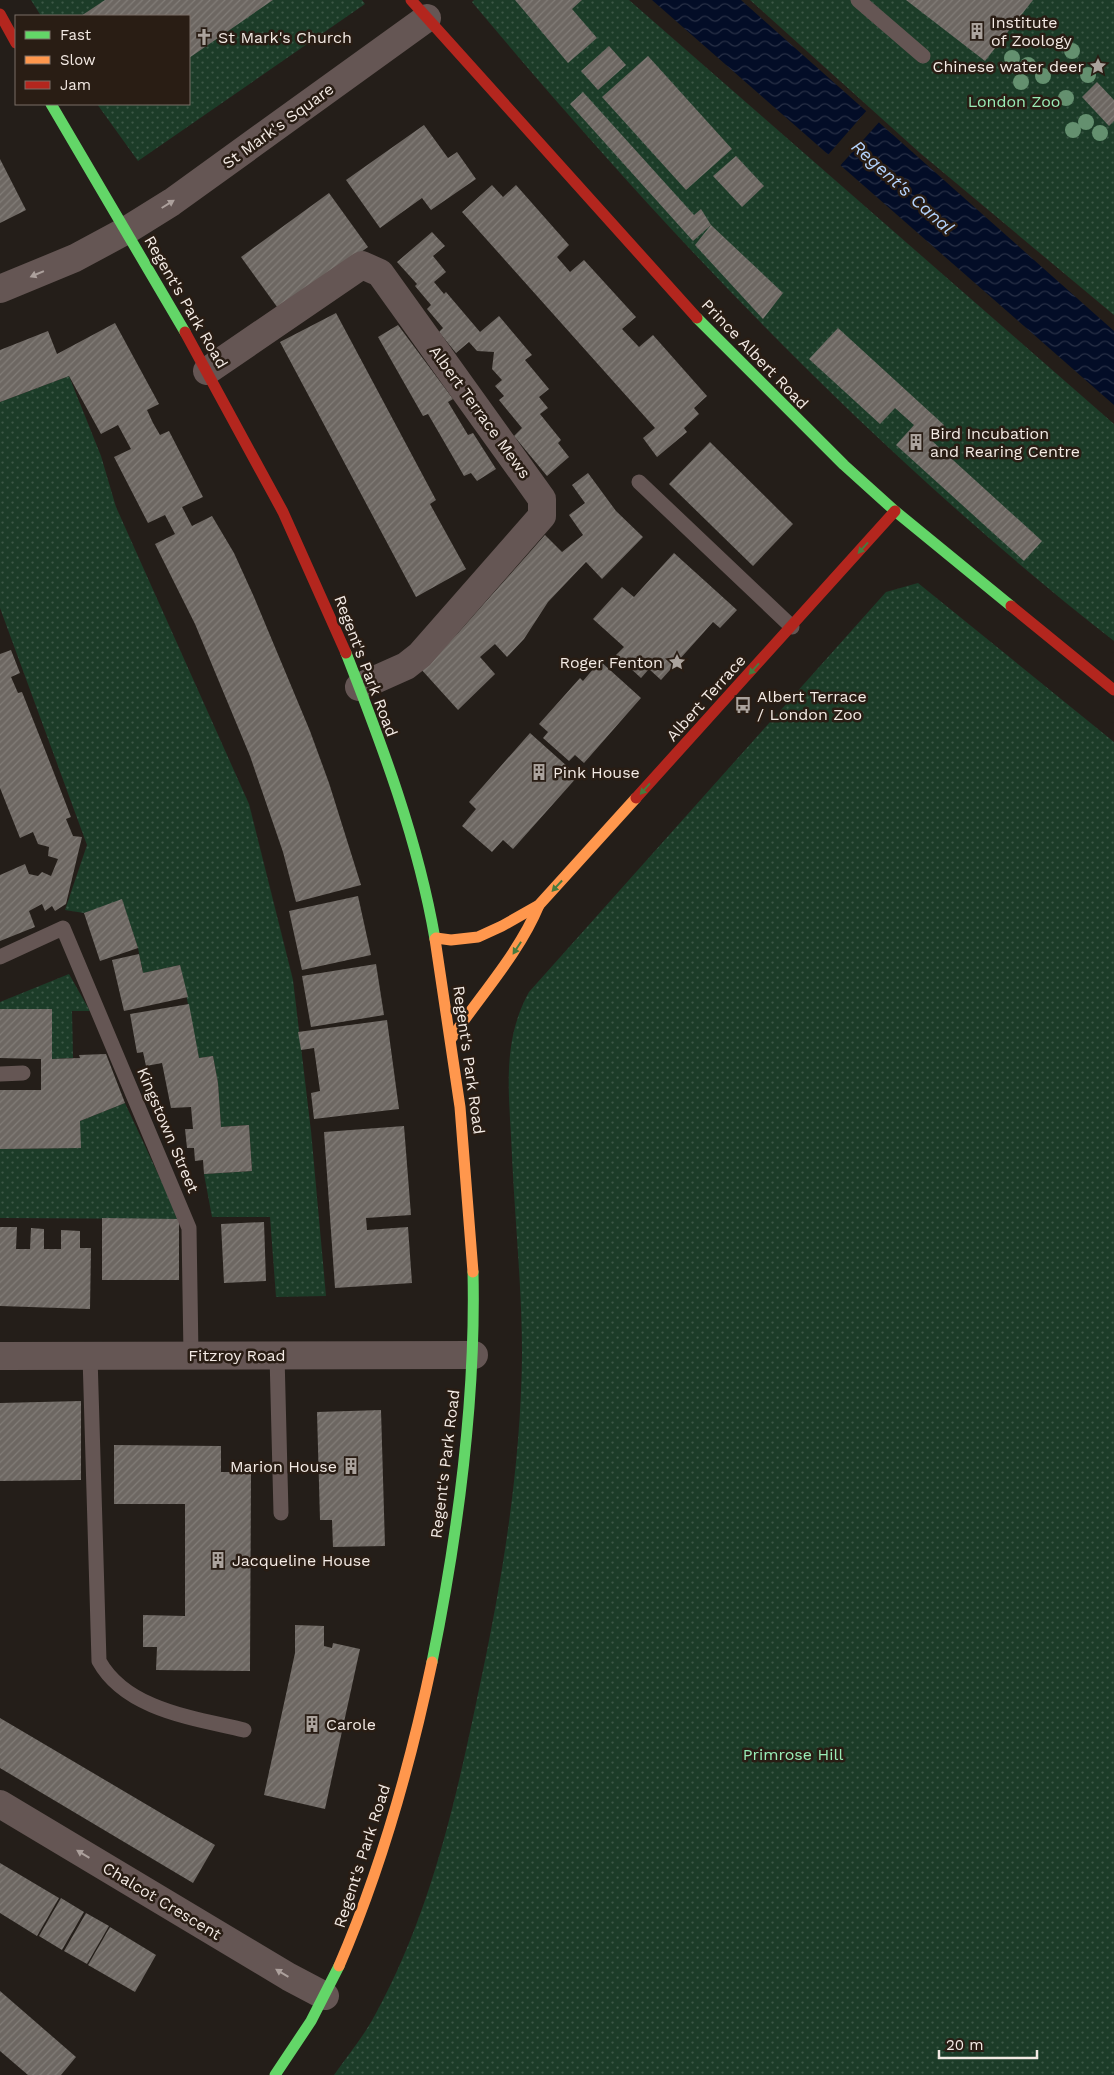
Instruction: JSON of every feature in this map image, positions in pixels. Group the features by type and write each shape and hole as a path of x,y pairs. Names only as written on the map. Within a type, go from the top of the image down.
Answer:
{"street":[{"name":"St Mark's Square","path":"0,290 75,258 127,230 194,187 419,9"},
{"name":"Prince Albert Road","path":"419,9 627,243 728,351 828,451 895,511 1114,690"},
{"path":"0,14 15,41"},
{"name":"Regent's Park Road","path":"52,105 127,230 208,371 311,571 359,687 402,809 423,882 436,938 460,1101 474,1300 474,1354 467,1433 439,1629 395,1812 359,1919 343,1960 325,1996 275,2075"},
{"name":"Albert Terrace Mews","path":"208,371 362,265 380,273 542,499 542,516 420,655 406,666 359,687"},
{"name":"Albert Terrace","path":"436,938 456,942 468,941 482,936 540,905 895,511"},
{"name":"Albert Terrace","path":"451,1039 474,1003 512,955 533,923 540,905"},
{"name":"Fitzroy Road","path":"0,1356 474,1354"},
{"name":"Chalcot Crescent","path":"0,1804 289,1977 325,1996"}],"lane":[{"path":"858,0 923,56"},
{"path":"639,482 792,627"},
{"name":"Kingstown Street","path":"0,957 63,928 189,1228 191,1355"},
{"path":"0,1074 23,1073"},
{"path":"277,1355 282,1513"},
{"path":"90,1356 99,1661 104,1671 135,1696 167,1711 244,1730"}],"green space":[{"path":"31,0 362,0 365,4 138,161 98,105 190,105 190,15 40,15"},
{"path":"474,0 629,0 1114,424 1114,641 940,495 857,418 776,338 697,257 545,88 472,2"},
{"name":"London Zoo","path":"750,0 1114,0 1114,315 920,153"},
{"path":"69,376 101,456 116,507 249,804 293,980 311,1131 326,1296 276,1297 270,1217 212,1217 204,1174 252,1171 249,1125 221,1127 218,1083 213,1056 199,1058 180,965 143,973 138,948 122,900 84,913 65,910 87,845 0,608 0,402"},
{"name":"Primrose Hill","path":"918,583 1114,742 1114,2075 334,2075 371,2023 394,1977 426,1898 450,1818 495,1610 509,1525 521,1397 521,1305 509,1093 510,1052 520,1012 529,992 886,592"},
{"path":"69,974 90,1011 72,1011 73,1058 52,1059 52,1009 0,1009 0,1002"},
{"path":"125,1103 179,1219 0,1218 0,1149 80,1148 80,1121"}],"water":[{"name":"Regent's Canal","path":"652,0 741,0 1114,331 1114,405"}],"pier":[{"path":"868,109 881,120 839,167 827,156"}],"building":[{"name":"St Mark's Church","path":"105,0 273,0 190,57 190,15 82,15"},
{"path":"515,0 582,0 572,9 597,38 568,63"},
{"name":"Institute of Zoology","path":"906,0 1033,0 985,61"},
{"path":"609,46 626,65 598,90 581,71"},
{"path":"648,56 732,149 686,190 602,97"},
{"path":"1097,82 1114,100 1114,121 1109,126 1082,97"},
{"path":"583,92 694,215 701,209 711,225 693,241 570,104"},
{"path":"424,125 448,158 457,152 476,179 431,210 422,198 380,228 346,180"},
{"path":"736,156 764,186 742,207 713,176"},
{"path":"0,159 26,210 0,223"},
{"path":"492,185 503,197 516,185 569,245 557,257 570,272 584,260 636,317 622,329 639,347 653,335 707,396 694,408 699,414 684,428 687,432 657,457 643,438 655,428 462,212"},
{"path":"329,193 368,247 280,311 241,257"},
{"path":"711,225 783,293 763,319 695,245"},
{"path":"432,232 445,246 433,256 446,272 434,282 444,294 446,292 480,332 499,316 532,355 525,360 549,389 539,397 548,408 540,414 561,440 558,443 569,457 547,476 514,436 522,428 499,400 504,396 495,386 502,380 492,369 494,352 477,351 469,342 456,353 439,332 443,328 427,309 431,305 415,286 417,284 397,262"},
{"path":"336,313 436,500 430,504 466,569 416,597 280,342"},
{"path":"115,323 159,404 147,410 153,423 160,435 169,431 203,497 182,507 192,526 212,516 234,553 254,597 310,731 329,783 361,885 296,902 283,852 250,756 195,624 155,544 175,534 165,515 148,523 114,457 131,449 118,425 101,434 69,376 0,402 0,350 48,331 57,354"},
{"path":"398,325 453,399 448,402 468,435 473,433 496,469 477,481 471,473 464,476 428,414 423,416 378,337"},
{"name":"Bird Incubation and Rearing Centre","path":"838,328 944,425 931,440 1042,541 1024,561 896,445 914,425 895,408 880,424 809,359"},
{"path":"710,442 793,524 753,566 669,484"},
{"path":"588,473 616,511 643,537 602,579 586,562 548,602 524,639 507,657 495,644 480,657 495,674 458,710 420,668 458,633 545,535 562,552 583,535 569,515 585,503 572,485"},
{"path":"674,553 737,610 720,628 713,622 661,680 649,669 641,678 616,655 624,647 593,619 622,587 634,597"},
{"path":"11,650 20,673 11,677 18,693 22,692 47,755 71,817 66,819 73,836 82,837 66,904 55,911 52,906 45,911 42,904 29,911 35,927 0,941 0,875 25,864 29,874 38,876 42,872 51,876 58,859 48,856 49,847 38,844 33,832 20,838 0,788 0,654"},
{"path":"600,661 641,698 584,763 575,755 569,761 543,738 548,732 539,724 580,678 583,681"},
{"path":"530,733 578,776 513,849 503,840 492,852 462,826 476,809 469,802"},
{"path":"358,896 371,955 302,970 289,911"},
{"path":"122,899 138,948 100,961 84,913"},
{"path":"139,954 143,973 180,965 188,997 124,1011 112,960"},
{"path":"376,964 384,1015 311,1027 302,976"},
{"path":"189,1004 199,1058 213,1056 218,1083 221,1127 249,1125 252,1171 204,1174 203,1160 195,1161 194,1148 187,1148 185,1129 193,1129 191,1107 171,1108 162,1063 146,1066 143,1052 137,1053 130,1014"},
{"path":"0,1009 52,1009 52,1059 80,1058 79,1055 106,1054 125,1103 80,1121 81,1148 0,1149 0,1090 41,1090 41,1059 0,1058"},
{"path":"387,1020 399,1109 314,1119 311,1093 320,1091 314,1048 301,1050 298,1032"},
{"path":"404,1126 411,1215 366,1218 367,1230 408,1227 412,1283 335,1288 324,1132"},
{"path":"102,1218 179,1219 179,1280 102,1280"},
{"path":"264,1222 266,1281 224,1283 221,1224"},
{"path":"0,1227 17,1227 16,1249 30,1249 31,1228 44,1229 44,1249 61,1249 61,1230 80,1231 80,1248 91,1248 90,1309 0,1306"},
{"path":"81,1401 81,1480 0,1481 0,1403"},
{"name":"Marion House","path":"381,1410 385,1546 333,1547 332,1520 320,1520 317,1412"},
{"name":"Jacqueline House","path":"114,1445 221,1446 221,1472 251,1472 250,1671 156,1670 157,1647 143,1647 143,1615 185,1616 185,1504 114,1504"},
{"name":"Carole","path":"295,1625 324,1626 324,1646 332,1648 333,1643 360,1649 325,1809 264,1795 295,1653"},
{"path":"0,1718 215,1845 193,1883 0,1768"},
{"path":"0,1863 59,1898 37,1936 0,1913"},
{"path":"61,1898 84,1912 62,1950 39,1936"},
{"path":"86,1913 109,1926 87,1964 64,1951"},
{"path":"110,1927 156,1955 135,1992 88,1965"},
{"path":"0,1991 76,2057 61,2075 28,2075 0,2051"}],"traffic: fast":[{"path":"52,105 185,332"},
{"path":"697,318 844,465 895,511 1011,606"},
{"path":"346,653 398,793 419,865 435,939"},
{"path":"432,1662 450,1565 463,1468 472,1370 473,1272"},
{"path":"275,2075 311,2021 339,1966"}],"traffic: slow":[{"path":"436,938 451,940 478,937 539,905 636,798"},
{"path":"451,1039 510,958 539,905"},
{"path":"435,939 460,1107 473,1272"},
{"path":"339,1966 368,1892 393,1817 414,1740 432,1662"}],"traffic: jam":[{"path":"411,0 697,318"},
{"path":"0,14 15,41"},
{"path":"185,332 283,512 346,653"},
{"path":"636,798 895,511"},
{"path":"1011,606 1114,690"}],"place":[{"name":"Institute of Zoology","path":"977,31"},
{"name":"St Mark's Church","path":"204,37"},
{"name":"Chinese water deer","path":"1098,66"},
{"name":"Bird Incubation and Rearing Centre","path":"916,442"},
{"name":"Roger Fenton","path":"677,662"},
{"name":"Albert Terrace / London Zoo","path":"743,705"},
{"name":"Pink House","path":"539,772"},
{"name":"Marion House","path":"351,1466"},
{"name":"Jacqueline House","path":"218,1560"},
{"name":"Carole","path":"312,1724"}]}
